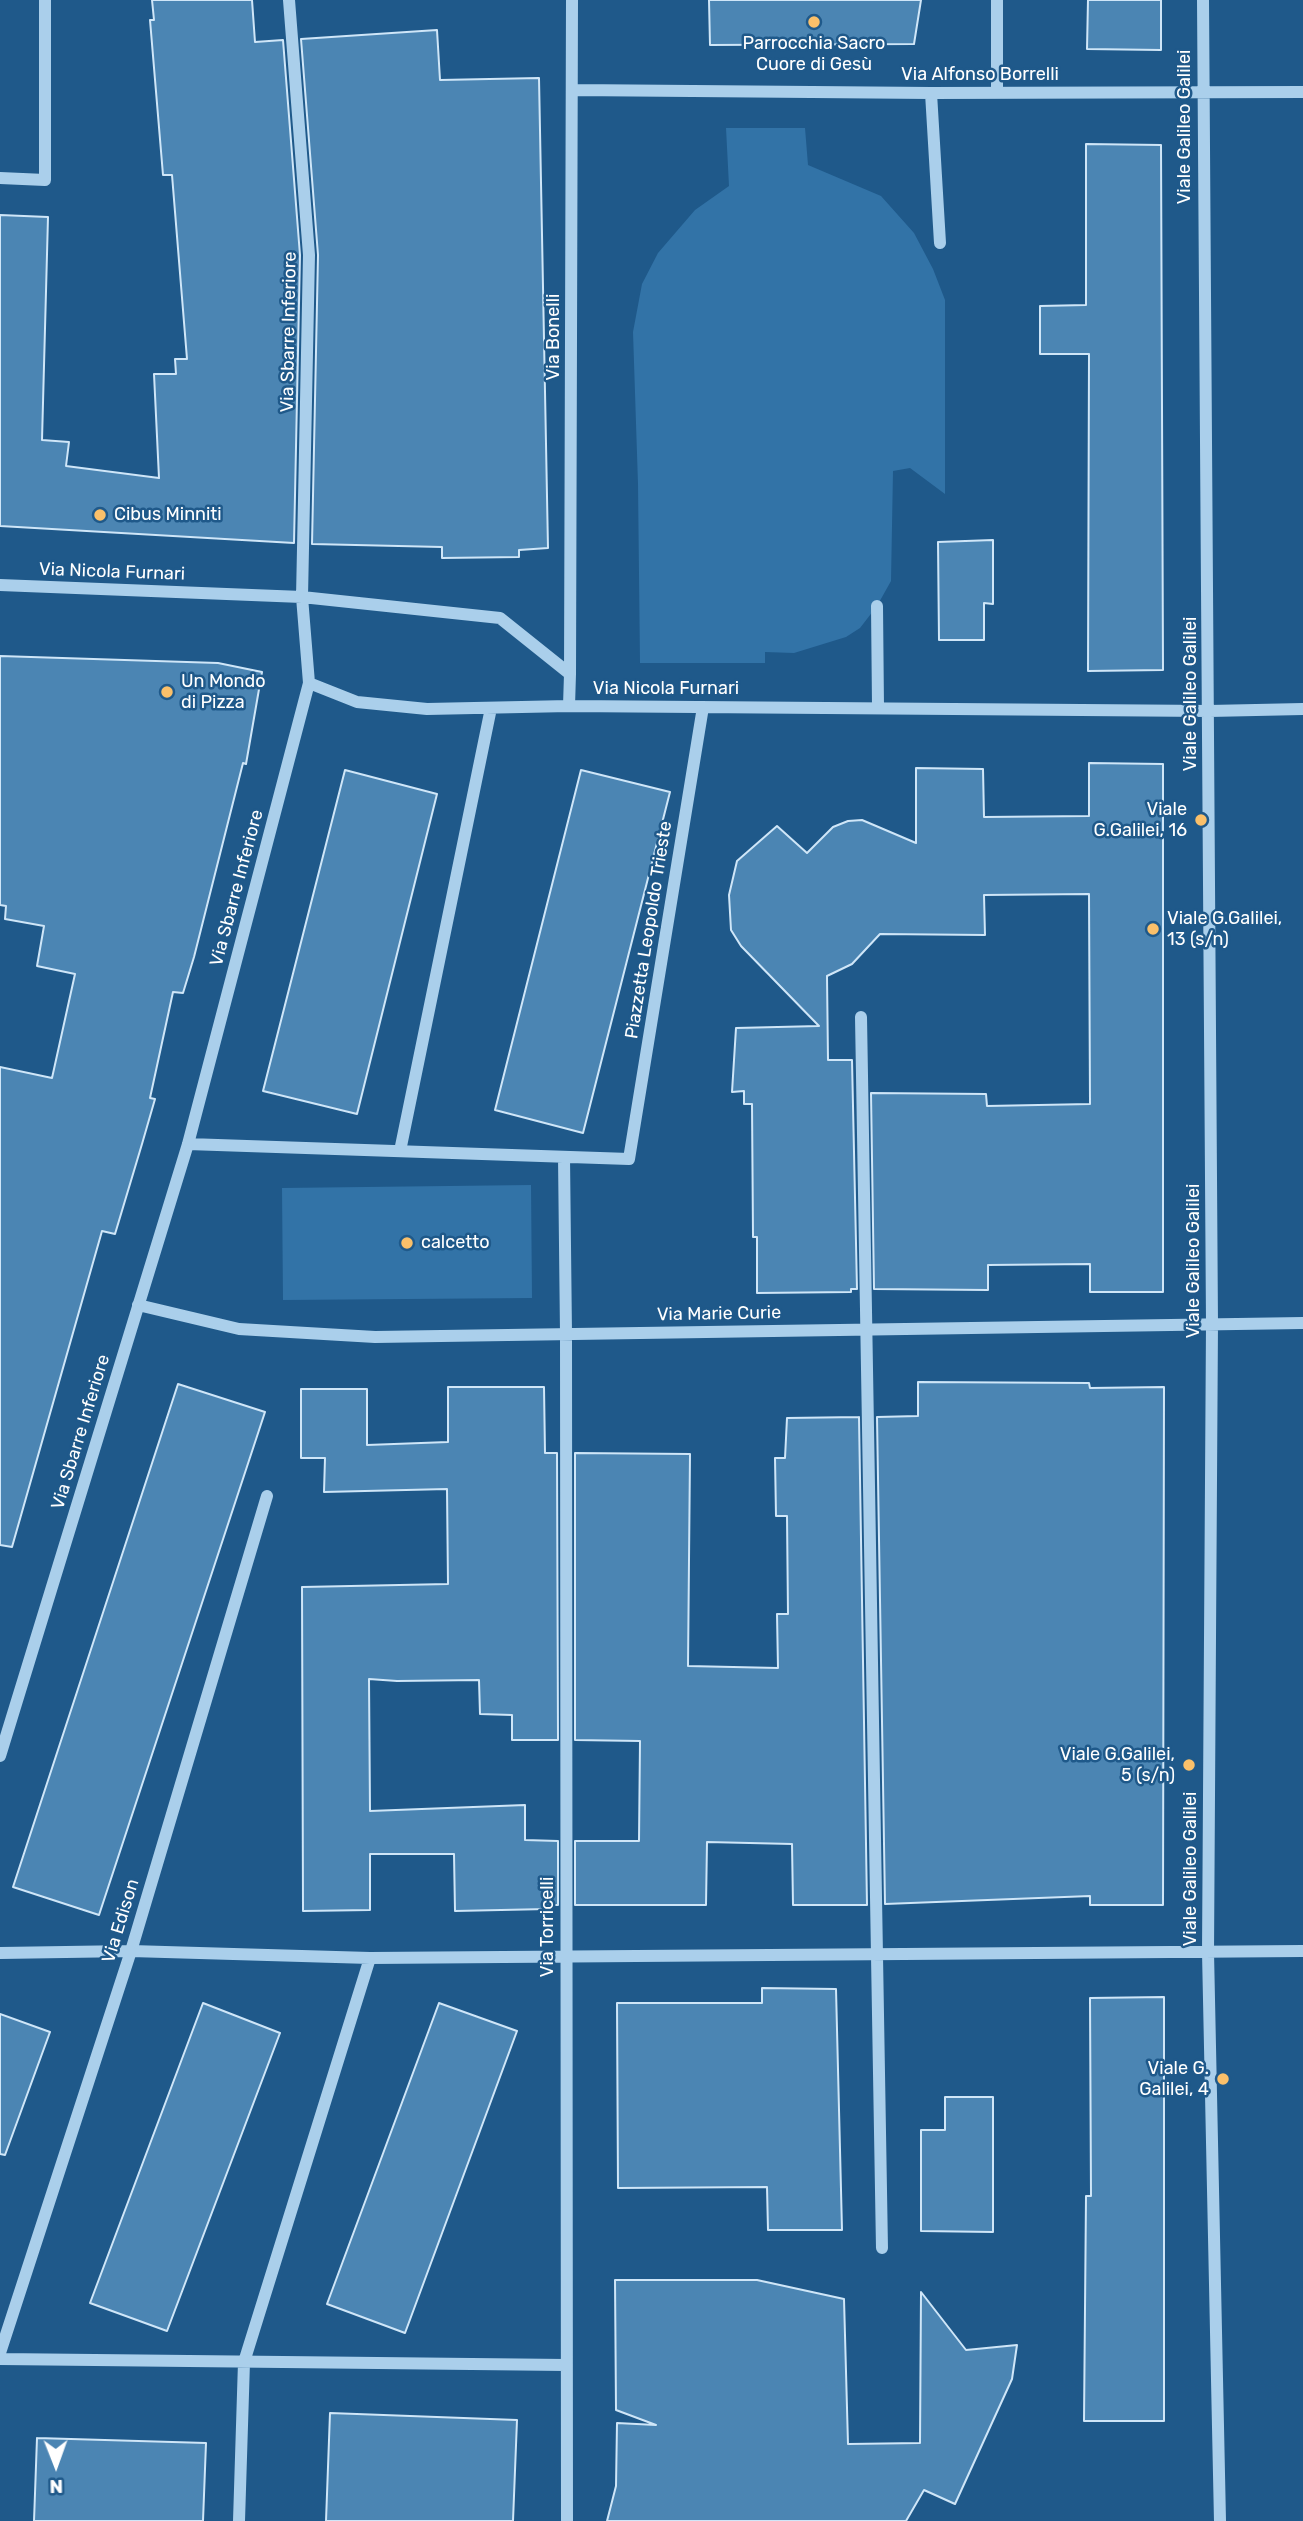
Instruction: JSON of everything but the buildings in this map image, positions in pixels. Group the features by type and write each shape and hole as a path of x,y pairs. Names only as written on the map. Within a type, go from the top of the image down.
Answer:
{"street":[{"path":"0,178 45,180 45,0"},
{"name":"Via Sbarre Inferiore","path":"0,1756 188,1144 309,683 302,597 309,255 289,0"},
{"name":"Via Bonelli","path":"570,674 572,0"},
{"path":"997,0 998,93"},
{"name":"Viale Galileo Galilei","path":"1203,0 1212,1323 1208,1952 1220,2521"},
{"name":"Via Alfonso Borrelli","path":"573,90 1303,92"},
{"path":"931,93 940,243"},
{"name":"Via Nicola Furnari","path":"0,585 302,597 500,618 570,674 569,706 1209,711 1303,709"},
{"path":"877,606 878,707"},
{"path":"309,683 357,702 427,709 569,706"},
{"name":"Piazzetta Leopoldo Trieste","path":"564,1157 629,1159 703,707"},
{"path":"400,1152 491,708"},
{"path":"862,1017 881,2248"},
{"path":"188,1144 564,1157"},
{"name":"Via Torricelli","path":"564,1157 567,2521"},
{"name":"Via Marie Curie","path":"138,1305 239,1329 375,1337 1303,1323"},
{"name":"Via Edison","path":"0,2356 131,1951 267,1496"},
{"path":"0,1952 131,1951 370,1958 1303,1951"},
{"path":"239,2521 244,2362 370,1958"},
{"path":"0,2356 244,2362 566,2365"}],"shaded area":[{"path":"726,128 805,128 808,165 881,196 914,233 933,269 945,300 945,494 910,468 893,471 891,581 860,628 846,637 794,653 765,652 765,663 640,663 633,332 642,284 658,253 695,210 729,186"},
{"name":"calcetto","path":"531,1185 532,1298 283,1300 282,1188"}],"place":[{"name":"Parrocchia Sacro Cuore di Gesù","path":"814,22"},
{"name":"Cibus Minniti","path":"100,515"},
{"name":"Un Mondo di Pizza","path":"167,692"},
{"name":"Viale G.Galilei, 16","path":"1201,820"},
{"name":"Viale G.Galilei, 13 (s/n)","path":"1153,929"},
{"name":"calcetto","path":"407,1243"},
{"name":"Viale G.Galilei, 5 (s/n)","path":"1189,1765"},
{"name":"Viale G. Galilei, 4","path":"1223,2079"}]}
